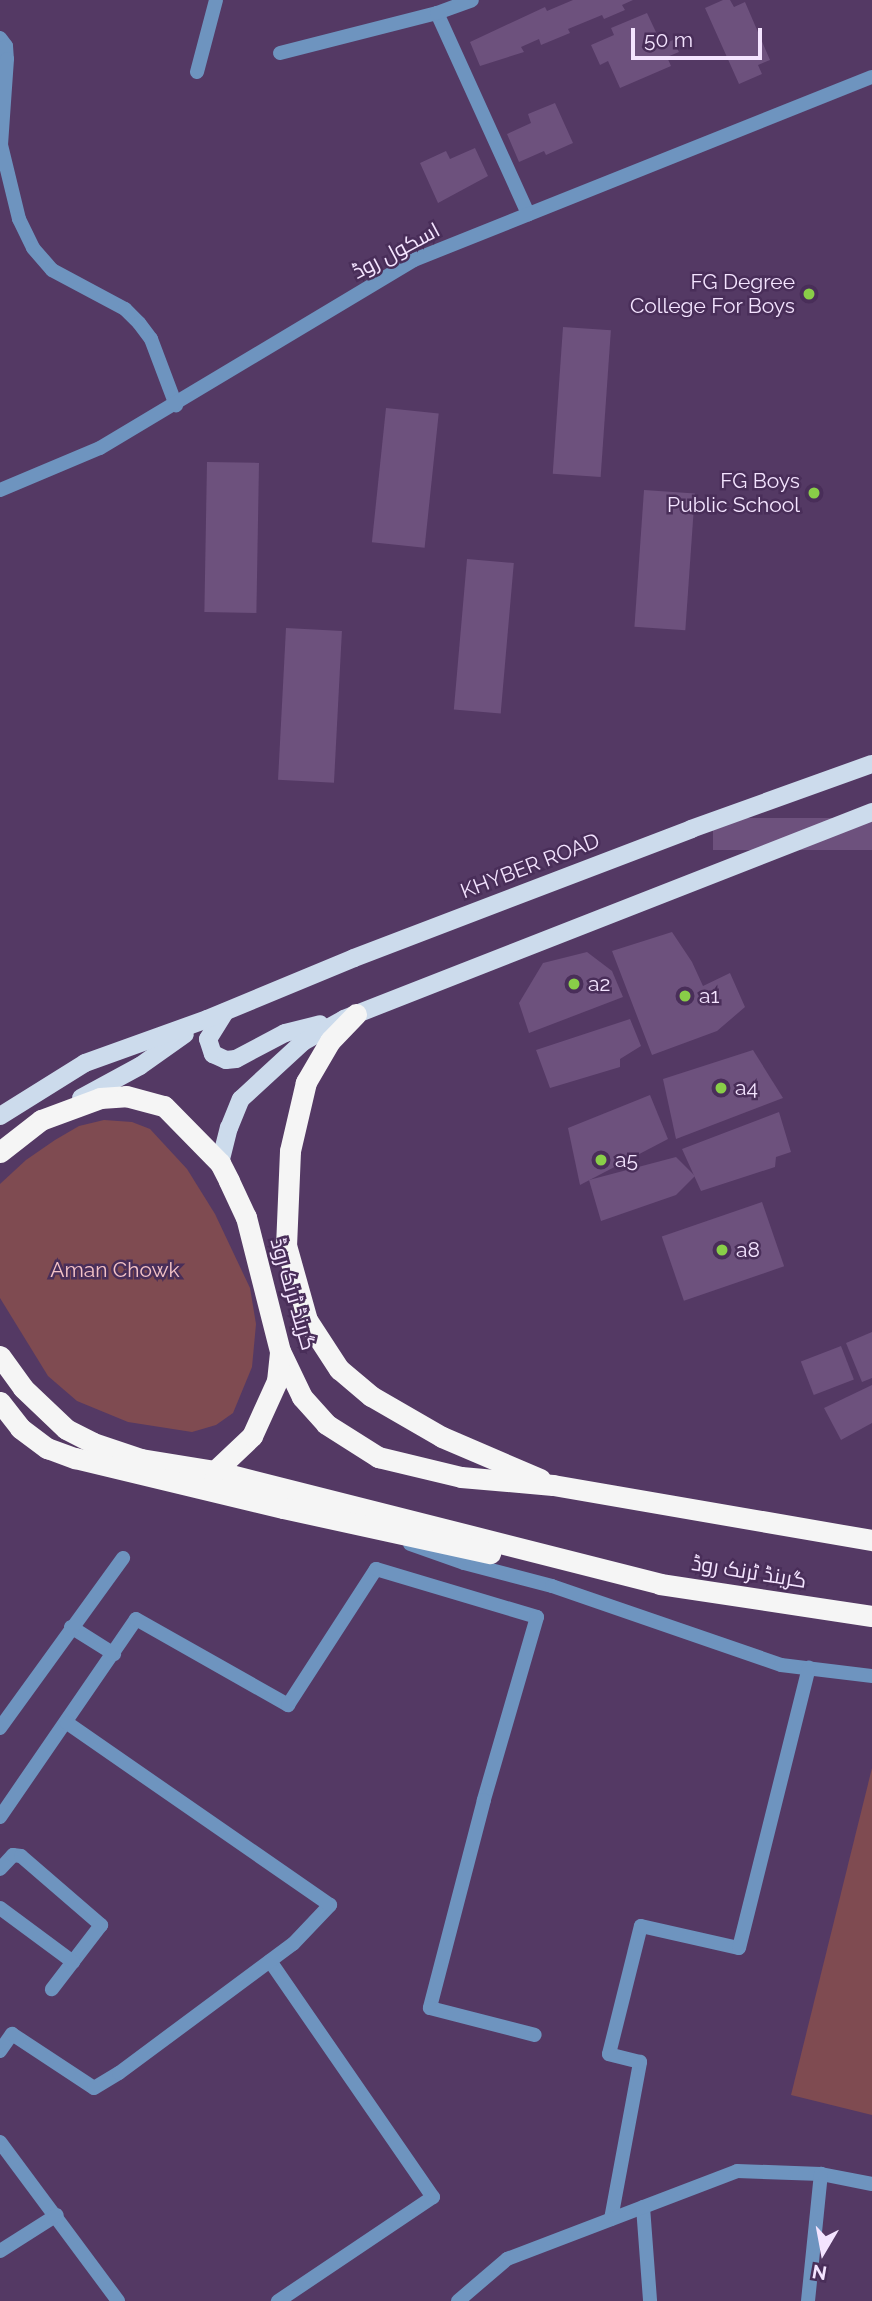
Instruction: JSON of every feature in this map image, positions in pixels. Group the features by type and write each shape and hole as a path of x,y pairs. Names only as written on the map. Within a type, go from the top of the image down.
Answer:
{"highway":[{"path":"350,1016 330,1041 306,1082 289,1151 286,1245 307,1320 339,1369 370,1396 442,1437 553,1485"},
{"name":"گرینڈ ٹرنک روڈ","path":"0,1152 41,1121 100,1098 126,1096 164,1106 220,1163 246,1217 280,1351 312,1410 358,1447 417,1468 461,1478 553,1485 872,1540"},
{"path":"215,1471 252,1436 277,1381 280,1351"},
{"name":"گرینڈ ٹرنک روڈ","path":"0,1356 23,1388 66,1429 93,1443 141,1459 215,1471 660,1584 872,1616"},
{"path":"0,1402 20,1428 47,1448 75,1458 603,1577 660,1584"}],"main road":[{"name":"KHYBER ROAD","path":"207,1019 367,953 691,829 872,764"},
{"path":"225,1012 208,1039 213,1054 226,1060 236,1059 285,1033 350,1016 872,812"},
{"path":"220,1163 229,1128 242,1099 303,1042 350,1016"},
{"path":"0,1116 85,1063 207,1019"},
{"path":"41,1121 140,1066 207,1019"}],"street":[{"path":"197,72 216,0"},
{"path":"280,53 437,13 472,0"},
{"path":"437,13 528,214"},
{"path":"0,38 6,46 7,59 1,145 19,219 33,248 52,270 125,309 139,323 151,339 176,405"},
{"name":"اسکول روڈ","path":"0,490 100,448 176,405 414,260 872,77"},
{"path":"345,1521 464,1563 552,1586 781,1665 872,1676"},
{"path":"0,1728 123,1558"},
{"path":"0,1817 136,1619 288,1705 376,1569 537,1617 484,1800 430,2008 535,2035"},
{"path":"71,1627 114,1654"},
{"path":"611,2219 640,2062 609,2054 641,1926 739,1948 809,1668"},
{"path":"0,2052 12,2034 94,2088 119,2073 293,1944 330,1905 66,1723"},
{"path":"0,1869 13,1856 21,1856 98,1919 98,1931 52,1989"},
{"path":"0,1908 73,1962"},
{"path":"270,1961 433,2197 278,2301"},
{"path":"0,2142 57,2215 118,2301"},
{"path":"458,2301 508,2259 737,2171 821,2175 872,2184"},
{"path":"808,2301 821,2175"},
{"path":"643,2207 650,2301"},
{"path":"0,2251 57,2215"}],"green space":[{"name":"Aman Chowk","path":"104,1120 132,1122 150,1129 187,1169 215,1214 250,1288 256,1324 252,1367 233,1413 216,1425 192,1432 128,1422 77,1401 48,1376 0,1298 0,1184 26,1160 55,1140 79,1126"},
{"path":"872,1768 872,2115 791,2095"}],"building":[{"path":"573,0 633,0 622,5 625,10 604,19 602,15 568,29 570,33 541,45 539,39 521,47 524,52 480,66 470,42 545,7 547,11"},
{"path":"723,0 730,0 734,7 745,2 770,60 758,65 762,74 739,84 705,8"},
{"path":"647,13 662,45 673,40 679,52 667,57 671,66 620,88 608,61 600,65 591,45 614,35 611,28"},
{"path":"555,103 573,143 546,155 544,151 519,162 507,134 531,123 528,114"},
{"path":"475,148 488,176 438,203 420,163 446,151 450,159"},
{"path":"563,327 611,330 601,477 553,474"},
{"path":"386,408 439,414 425,548 372,542"},
{"path":"207,462 259,463 256,613 204,612"},
{"path":"644,490 695,494 685,630 634,627"},
{"path":"467,559 514,563 501,714 454,709"},
{"path":"286,628 342,631 334,783 278,780"},
{"path":"713,818 872,818 872,850 713,850"},
{"name":"a1","path":"672,932 692,962 703,986 730,973 745,1007 717,1031 652,1055 612,951"},
{"name":"a2","path":"587,952 612,971 623,997 529,1033 519,1003 543,963"},
{"path":"630,1019 641,1046 620,1059 620,1067 550,1088 536,1050"},
{"name":"a4","path":"753,1050 783,1098 676,1139 663,1079"},
{"name":"a5","path":"650,1095 668,1139 580,1185 568,1128"},
{"path":"779,1112 791,1152 776,1157 775,1167 701,1191 682,1149"},
{"path":"676,1157 695,1176 676,1195 601,1221 589,1180"},
{"name":"a8","path":"762,1202 784,1266 684,1301 662,1237"},
{"path":"872,1332 872,1378 862,1382 846,1343"},
{"path":"841,1346 854,1380 814,1395 801,1361"},
{"path":"872,1385 872,1423 841,1440 824,1408"}],"place":[{"name":"FG Degree College For Boys","path":"809,294"},
{"name":"FG Boys Public School","path":"814,493"},
{"name":"a2","path":"574,984"},
{"name":"a1","path":"685,996"},
{"name":"a4","path":"721,1088"},
{"name":"a5","path":"601,1160"},
{"name":"a8","path":"722,1250"}]}
